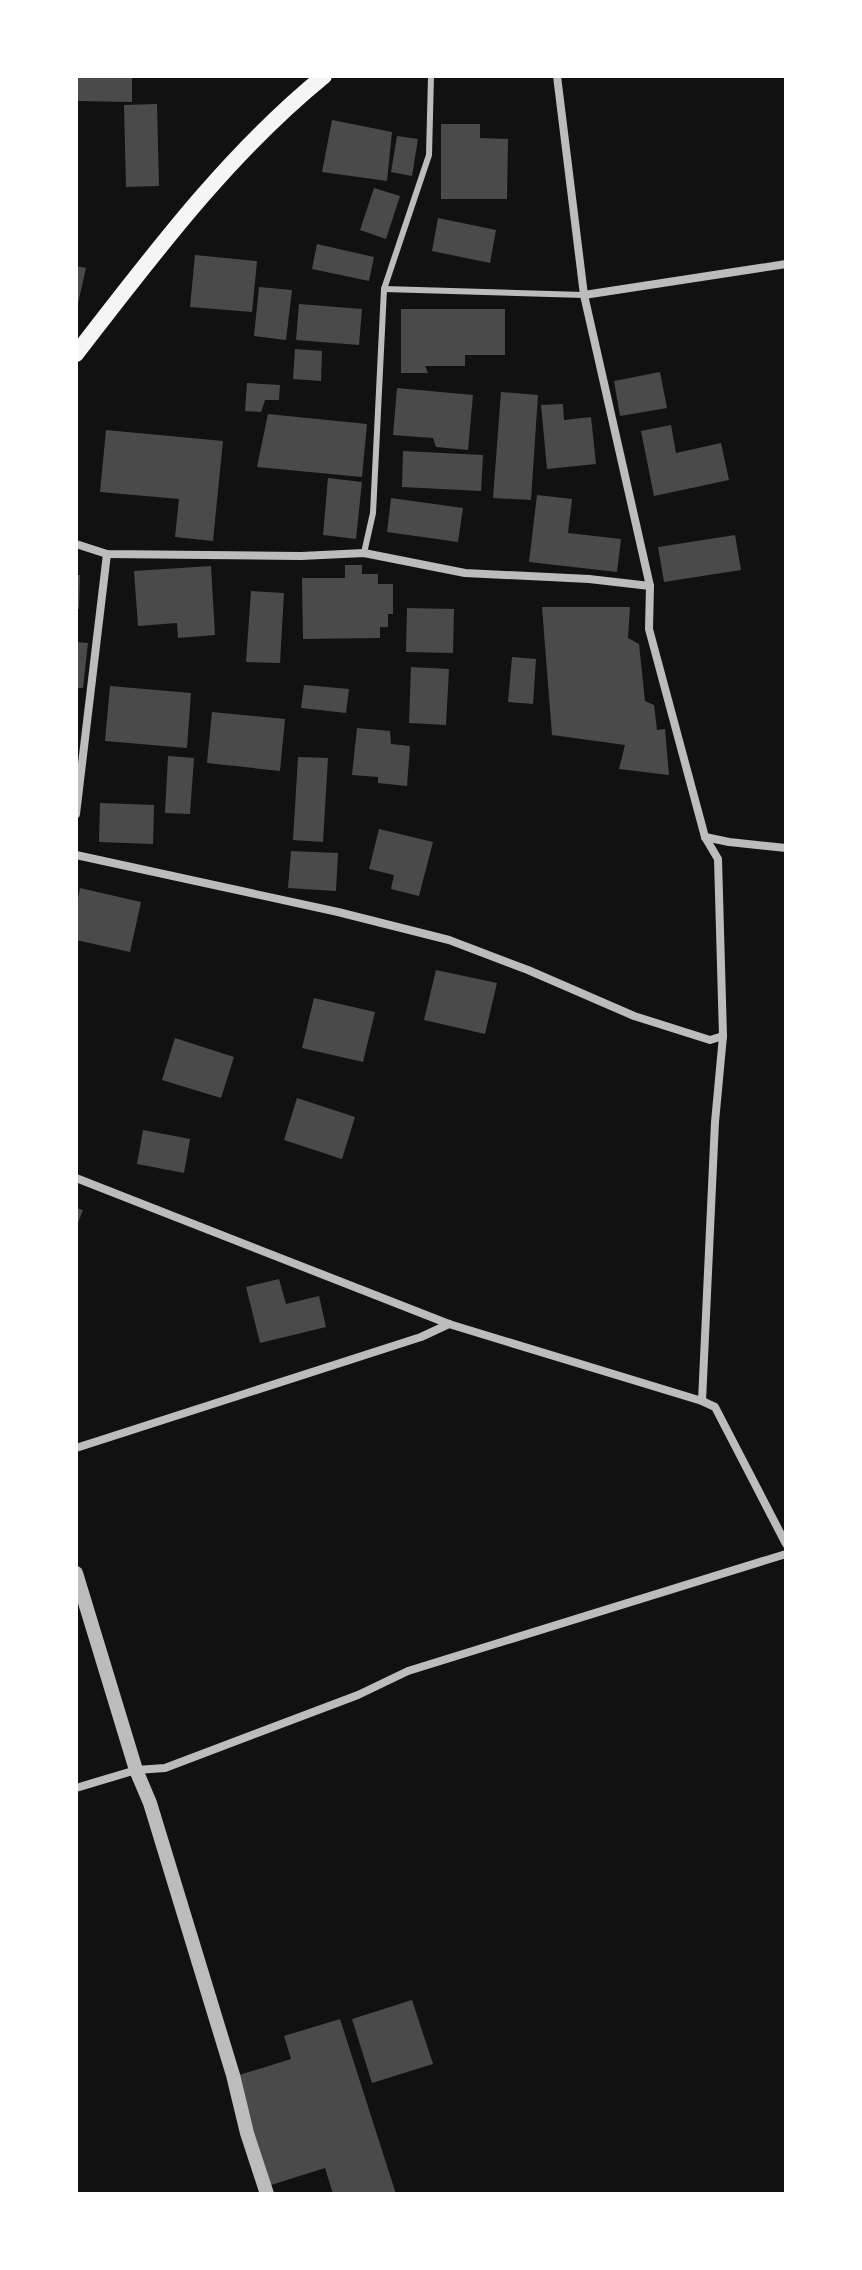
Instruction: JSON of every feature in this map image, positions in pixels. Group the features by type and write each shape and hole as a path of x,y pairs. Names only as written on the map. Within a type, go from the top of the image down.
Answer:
{"main road":[{"path":"76,354 187,212 287,106 324,76"}],"street":[{"path":"557,76 584,295 650,586 649,629 705,837 718,859 723,1036 715,1122 702,1401"},
{"path":"584,295 786,264"},
{"path":"76,544 107,554 301,556 364,553 465,573 589,579 650,586"},
{"path":"76,814 107,554"},
{"path":"705,837 786,848"},
{"path":"76,855 338,912 449,940 634,1016 710,1040 723,1036"},
{"path":"76,1178 449,1324 715,1407 786,1544"},
{"path":"76,1448 421,1337 449,1324"},
{"path":"76,1788 136,1770 165,1768 358,1695 408,1671 786,1554"},
{"path":"76,1573 136,1770 150,1803 267,2194"}],"lane":[{"path":"364,553 373,513 384,289 429,155 431,76"},
{"path":"384,289 584,295"}],"building":[{"path":"76,76 132,76 132,102 76,101"},
{"path":"157,104 159,186 126,187 124,105"},
{"path":"332,120 392,132 387,181 322,172"},
{"path":"441,124 480,124 480,138 508,139 507,199 441,199"},
{"path":"397,136 418,139 412,176 391,172"},
{"path":"374,188 400,196 386,239 360,230"},
{"path":"438,218 496,230 490,263 432,251"},
{"path":"317,244 374,257 369,281 312,269"},
{"path":"195,255 257,261 252,312 190,307"},
{"path":"76,266 86,268 77,308 76,307"},
{"path":"259,287 292,290 286,340 254,336"},
{"path":"299,304 362,309 359,345 296,340"},
{"path":"401,309 505,309 505,355 465,355 465,366 425,366 428,373 401,373"},
{"path":"295,349 322,351 321,381 293,379"},
{"path":"660,372 667,408 620,416 614,381"},
{"path":"247,383 280,385 279,400 265,400 261,412 245,411"},
{"path":"397,388 473,395 468,450 436,447 433,438 393,435"},
{"path":"501,392 538,395 531,500 493,498"},
{"path":"563,404 564,420 591,417 596,464 547,469 541,405"},
{"path":"268,414 367,424 362,477 257,467"},
{"path":"671,425 676,453 721,443 729,480 654,496 641,431"},
{"path":"106,430 223,441 213,541 175,537 179,499 100,492"},
{"path":"403,451 483,455 481,491 402,487"},
{"path":"328,478 362,482 356,539 323,535"},
{"path":"537,495 572,499 568,533 621,539 617,572 529,562"},
{"path":"391,498 463,508 458,542 387,532"},
{"path":"735,535 741,570 664,582 658,547"},
{"path":"345,565 362,565 362,574 378,574 378,584 393,584 393,614 388,614 388,627 380,627 380,638 303,639 302,578 345,578"},
{"path":"211,566 215,635 178,638 177,623 138,626 134,571"},
{"path":"76,575 80,575 79,609 76,609"},
{"path":"251,591 284,593 280,663 246,662"},
{"path":"542,607 630,607 628,638 639,644 645,701 654,705 657,730 665,729 669,775 619,769 625,745 552,735"},
{"path":"407,608 454,609 453,653 406,652"},
{"path":"76,642 88,643 83,688 76,688"},
{"path":"512,657 536,659 533,704 508,702"},
{"path":"411,667 449,669 446,725 409,723"},
{"path":"304,685 349,689 346,713 301,708"},
{"path":"110,686 191,693 187,748 105,741"},
{"path":"212,712 285,719 280,771 207,763"},
{"path":"357,728 390,731 391,744 410,746 407,786 378,783 378,777 352,775"},
{"path":"168,756 194,758 190,814 165,813"},
{"path":"298,757 328,758 323,842 293,840"},
{"path":"100,803 154,805 153,844 99,842"},
{"path":"379,829 433,842 419,896 391,889 394,875 369,869"},
{"path":"291,851 338,853 336,891 288,888"},
{"path":"80,888 141,902 130,952 76,940 76,908"},
{"path":"436,970 497,983 485,1034 424,1020"},
{"path":"314,998 375,1012 363,1062 302,1048"},
{"path":"175,1038 234,1057 221,1098 162,1080"},
{"path":"297,1098 355,1117 342,1159 284,1140"},
{"path":"143,1130 190,1139 184,1173 137,1164"},
{"path":"76,1208 83,1210 76,1228"},
{"path":"279,1279 286,1304 319,1296 326,1327 260,1343 246,1287"},
{"path":"412,2000 433,2064 372,2083 352,2019"},
{"path":"340,2019 396,2194 333,2194 325,2168 271,2185 236,2076 291,2059 284,2036"}]}
